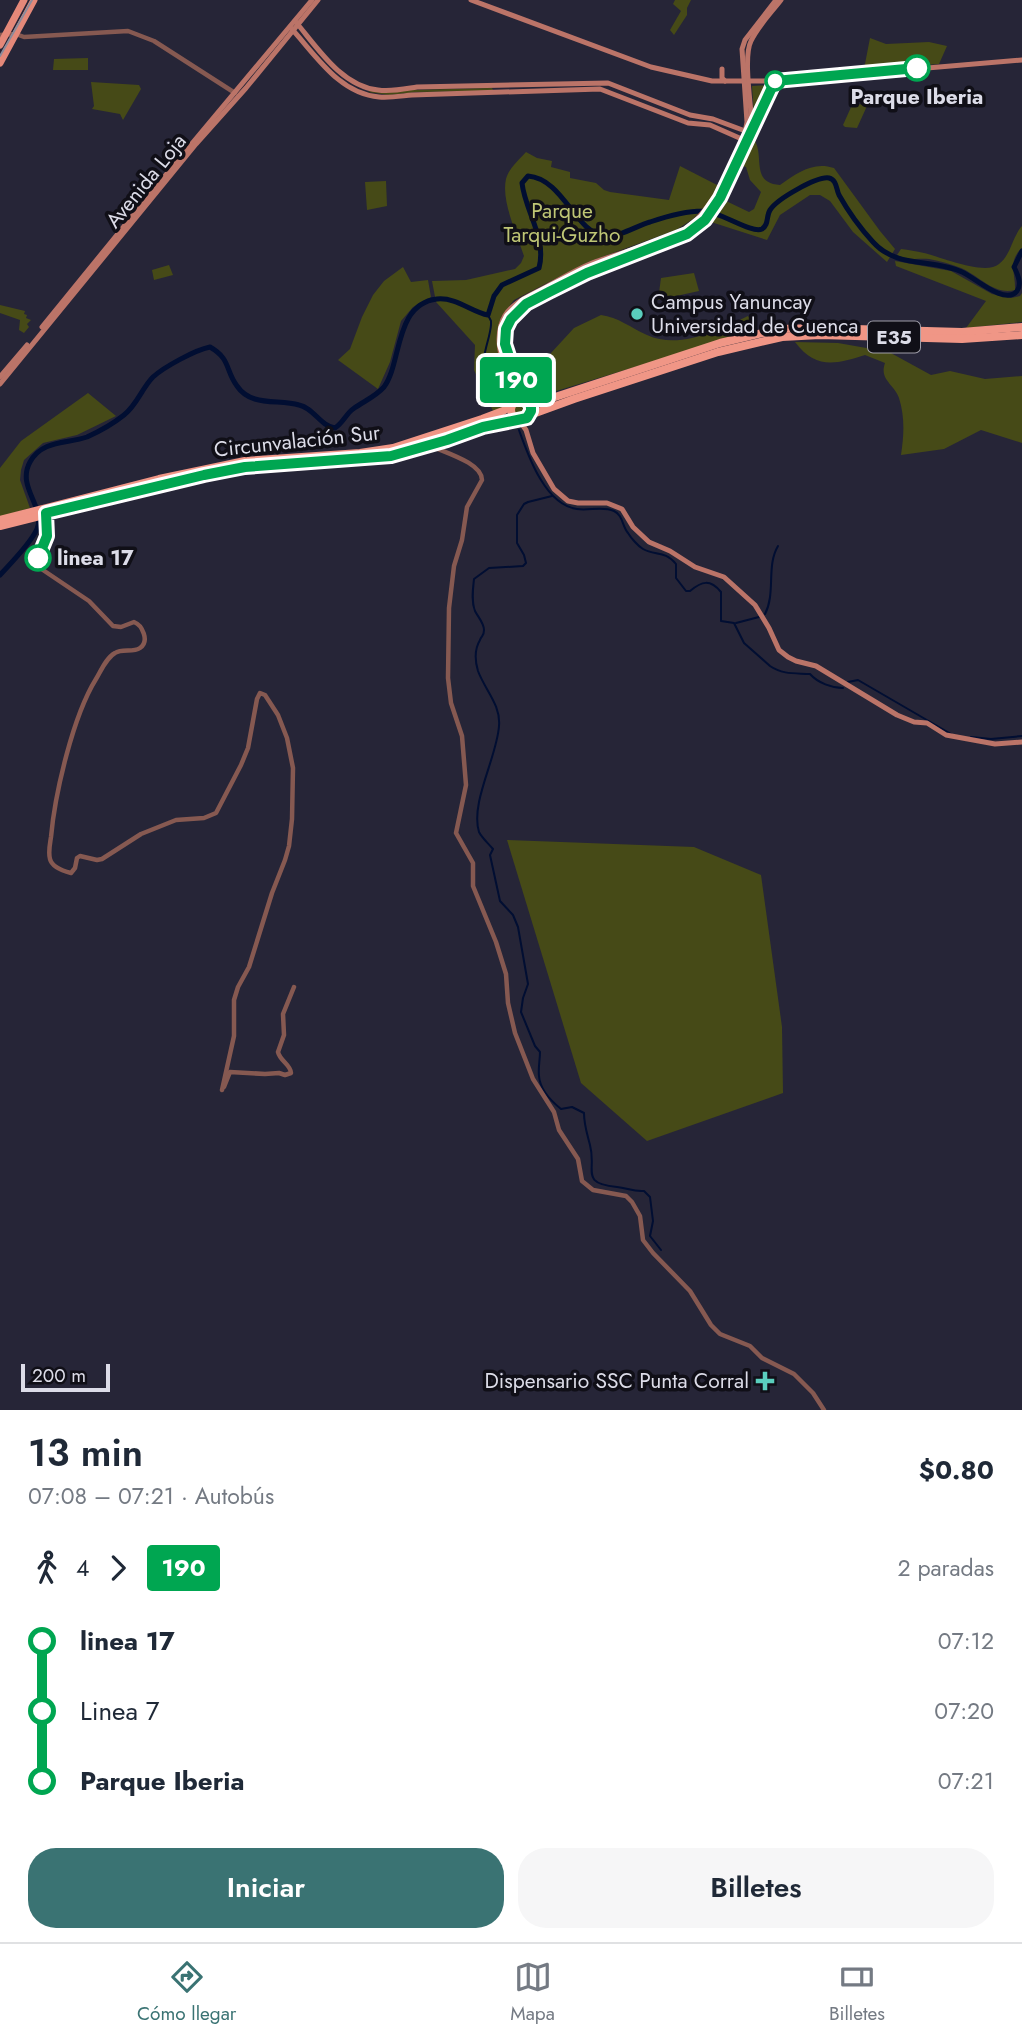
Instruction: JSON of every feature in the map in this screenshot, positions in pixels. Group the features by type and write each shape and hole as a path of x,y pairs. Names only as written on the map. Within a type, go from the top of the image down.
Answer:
{"highway":[{"name":"Circunvalación Sur","path":"44,512 202,469 245,461 393,448 503,411 520,399 528,401 552,398 720,343 779,329 962,332 1022,327"},
{"name":"Circunvalación Sur","path":"0,520 245,467 391,456 483,427 524,419 574,399 726,349 782,337 820,335 962,339 1022,335"},
{"path":"528,401 532,409 530,416"},
{"path":"512,404 511,414 518,420"},
{"name":"Circunvalación Sur","path":"0,526 28,515"}],"main road":[{"path":"0,45 24,0"},
{"path":"0,63 34,0"},
{"name":"Avenida Loja","path":"294,26 312,0"},
{"name":"Avenida Loja","path":"0,377 318,0"},
{"path":"471,0 651,67 694,78 728,82 775,81 1022,60"},
{"path":"748,133 748,47 779,0"},
{"path":"294,26 348,79 372,89 387,91 417,87 608,83 690,116 713,120 748,133"},
{"path":"294,26 339,80 363,94 386,97 600,89 688,123 710,125 745,140"},
{"path":"722,69 722,78 728,82"},
{"path":"528,401 519,387 505,344 506,329 515,313 526,304 587,273 692,230 712,206 775,81"},
{"path":"746,82 752,125"},
{"name":"Avenida Loja","path":"0,384 237,94"},
{"path":"512,404 499,337 503,318 513,306 589,264 684,230 704,217"},
{"path":"692,230 699,235"},
{"path":"530,416 526,430 533,453 554,489 568,500 578,503 607,503 622,509 633,527 649,542 670,551 695,567 724,577 755,605 779,650 788,657 816,666 897,715 914,722 928,723 946,735 995,744 1022,742"},
{"path":"518,420 526,430"}],"street":[{"path":"3,35 16,34 24,37 128,31 154,41 237,94"},
{"path":"444,452 441,444 447,440"},
{"path":"429,445 479,470 482,476 482,481 467,506 462,540 452,573 449,608 448,678 451,703 462,736 466,785 456,833 473,863 474,886 506,974 508,1003 515,1033 533,1079 554,1112 562,1135 578,1159 582,1181 593,1190 626,1196 640,1216 643,1240 690,1292 711,1325 720,1334 750,1346 762,1358 794,1374 813,1393 824,1410"},
{"path":"44,512 47,536 37,566 89,601 113,626 138,623 142,627 144,640 139,649 118,651 111,657 85,700 56,803 50,859 61,870 71,873 80,856 102,859 141,834 176,820 204,818 216,813 245,757 257,699 262,693 278,715 287,738 293,768 289,846 253,957 234,1000 234,1036 222,1090 230,1072 292,1073 278,1052 284,1035 283,1014 294,987"}],"green space":[{"path":"675,0 691,0 687,15 674,35 670,30 681,11 673,4"},
{"name":"Parque Iberia","path":"870,38 886,44 929,42 947,46 939,64 864,69"},
{"path":"88,58 88,70 53,70 54,59"},
{"path":"91,82 139,85 141,89 123,120 120,114 92,109 94,106"},
{"path":"769,85 754,115 752,86"},
{"path":"492,88 490,91 389,95 368,92 370,91"},
{"path":"852,105 867,106 857,128 845,127 843,125"},
{"path":"753,138 757,145 761,173 770,183 780,185 812,167 834,168 895,249 887,262 853,232 830,201 820,195 810,195 780,215 767,240 711,222 724,200 749,212 754,209 761,192 750,180 746,167 740,165"},
{"name":"Parque Tarqui-Guzho","path":"526,152 552,161 551,167 570,172 570,178 596,183 610,192 669,200 680,166 719,186 693,219 676,230 588,262 514,300 501,317 497,332 509,394 501,409 493,411 474,370 475,345 436,302 432,281 466,280 515,269 521,263 524,256 510,218 505,188 509,171"},
{"path":"386,181 387,206 367,210 365,182"},
{"path":"698,224 686,233 587,271 516,308 533,295 585,269"},
{"path":"1022,226 1022,248 1013,263 1015,290 994,288 967,271 949,264 897,255 901,249 974,267 992,267 1006,256"},
{"path":"895,261 951,271 992,294 1011,298 1022,293 1022,322 966,328 986,301 896,266"},
{"path":"169,265 173,275 154,280 152,270"},
{"path":"403,267 411,282 428,280 431,297 413,307 401,321 390,362 378,389 338,360 350,349 373,295 384,281"},
{"path":"694,273 699,291 658,300 661,278"},
{"path":"0,305 25,311 26,318 31,320 24,333 19,330 20,320 0,313"},
{"path":"515,308 506,322 503,344 517,392 523,398 513,401 501,340 504,322"},
{"path":"601,315 619,320 647,335 672,340 699,336 748,316 752,325 746,333 553,392 546,370 551,353 574,328"},
{"path":"795,342 838,343 889,352 931,375 950,371 985,379 1022,376 1022,443 981,430 944,449 901,455 902,412 897,393 884,374 885,363 865,355 845,361 819,361"},
{"path":"88,393 116,416 77,435 43,443 24,460 21,470 20,480 30,508 0,517 0,468 21,441"},
{"path":"521,401 527,404 530,410 527,416 521,419 515,416 512,410 515,404"},
{"path":"507,840 694,847 761,875 782,1027 783,1093 647,1141 581,1083"}],"waterway":[{"path":"0,575 26,547 37,529 38,513 26,480 30,462 35,455 48,446 87,437 116,421 132,406 153,377 180,359 210,347 221,356 243,393 257,400 304,407 325,424 335,428 351,411 384,387 390,377 406,323 413,311 423,303 444,299 488,315 494,296 502,285 539,268 541,257 538,235 522,183 528,176 551,186 585,226 605,236 622,233 669,216 702,211 717,214 750,228 762,229 766,225 770,210 780,200 807,184 829,178 835,183 839,195 873,242 893,256 951,268 997,293 1012,295 1019,285 1014,267 1022,251"},
{"path":"488,315 491,325 485,355 485,372 491,390 502,406"},
{"path":"519,430 539,477 556,498 577,509 605,509 617,513 639,546 664,555 676,564 676,578 686,591 706,583 717,588 721,592 721,621 734,623 744,643 770,666 785,672 810,674 825,684 843,688"},
{"path":"552,496 524,504 517,515 517,543 526,563 523,566 489,568 474,579 474,607 484,630 477,648 476,663 499,718 497,738 481,794 477,820 479,832 493,849 490,855 500,901 513,915 518,927 528,984 521,1012 540,1052 541,1086 561,1109 572,1107 584,1113 594,1179 605,1185 644,1191 650,1197 653,1221 650,1236 661,1250"},
{"path":"765,614 770,597 772,562 778,546"},
{"path":"736,623 759,617"},
{"path":"848,682 858,680 951,734"},
{"path":"971,737 991,739 1022,736"}],"tram line":[{"path":"0,56 32,0"}],"bus line":[{"name":"190","path":"38,558 47,536 46,513 245,467 391,456 483,427 527,418 531,406 519,387 505,344 506,329 515,313 526,304 587,273 687,234 705,220 720,198 775,81 917,68"}],"place":[{"name":"Parque Iberia","path":"917,68"},
{"name":"Campus Yanuncay Universidad de Cuenca","path":"637,314"},
{"name":"linea 17","path":"38,558"},
{"name":"Dispensario SSC Punta Corral","path":"765,1381"}]}
